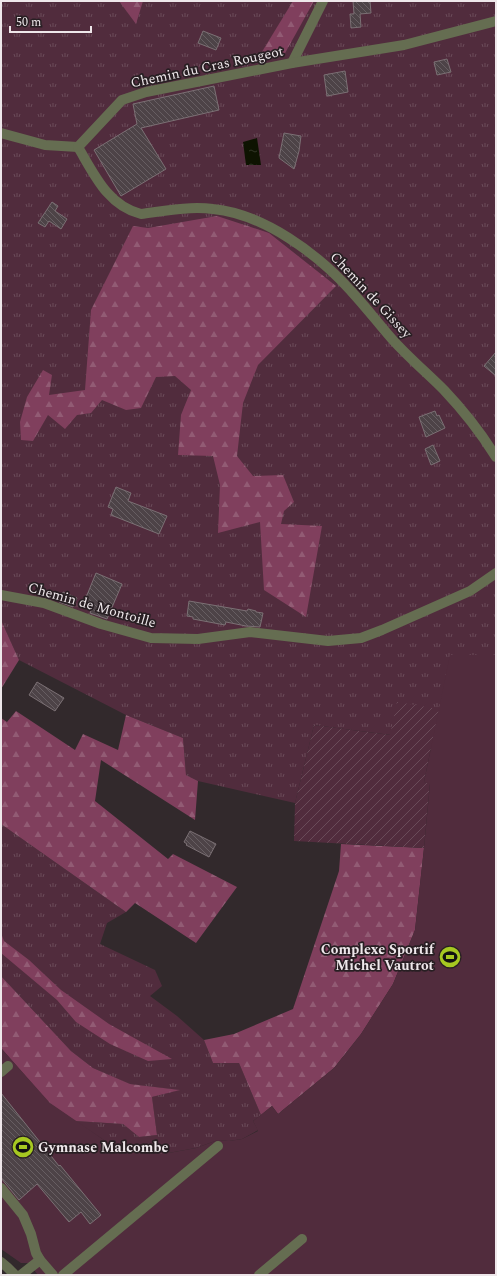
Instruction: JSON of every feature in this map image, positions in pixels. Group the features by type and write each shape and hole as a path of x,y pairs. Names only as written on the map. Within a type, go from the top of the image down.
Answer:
{"street":[{"name":"Chemin du Cras Rougeot","path":"78,147 122,100 146,92 292,63 323,1"},
{"path":"292,63 404,45 496,21"},
{"path":"1,133 45,144 78,147"},
{"name":"Chemin de Gissey","path":"78,147 104,190 123,208 141,214 194,208 211,208 229,211 258,222 285,236 310,252 350,289 393,340 445,391 476,429 496,457"},
{"name":"Chemin de Montoille","path":"1,595 44,603 101,624 151,638 198,639 250,632 328,642 361,638 382,630 470,592 496,573"},
{"path":"63,1275 218,1146"},
{"path":"1,1188 23,1215 31,1234 34,1248 40,1260 53,1275"},
{"path":"259,1275 302,1239"},
{"path":"21,1275 40,1260"},
{"path":"1,1262 15,1275"}],"green space":[{"path":"1,1 496,1 496,768 391,735 314,725 295,803 198,781 186,775 183,738 126,715 19,660 1,620"},
{"path":"119,1 143,1 136,24"},
{"path":"293,1 314,1 284,55 257,60"},
{"path":"217,216 269,233 336,286 258,365 243,403 237,456 253,476 283,475 294,502 284,511 281,524 322,526 306,617 264,590 260,522 218,533 220,485 213,456 178,455 181,415 191,390 175,376 156,377 141,408 126,410 102,400 91,413 77,415 65,429 48,415 33,441 21,440 20,422 27,397 43,370 52,375 49,395 85,390 91,310 133,226 148,228"},
{"path":"1,620 19,660 1,689"},
{"name":"Complexe Sportif Michel Vautrot","path":"450,655 496,655 496,1275 38,1275 28,1263 21,1263 1,1249 1,1048 50,1103 107,1142 133,1152 163,1154 196,1148 218,1140 229,1141 242,1139 258,1131 253,1121 272,1106 278,1114 334,1068 361,1034 393,984 415,930 430,784 424,782"},
{"path":"397,702 439,709 424,782 430,783 424,848 294,841 295,803 314,725 390,735"},
{"path":"16,711 75,750 83,734 118,750 126,715 183,738 186,775 198,781 195,820 101,760 95,801 168,859 173,854 237,887 196,943 135,903 126,912 1,824 1,718 7,722"},
{"path":"1,824 126,912 107,923 100,944 155,970 162,986 150,996 177,1016 204,1040 213,1063 239,1063 261,1115 253,1121 258,1130 242,1139 229,1141 218,1140 196,1148 163,1154 133,1152 107,1142 75,1121 123,1124 139,1137 157,1135 152,1097 179,1090 129,1084 93,1068 71,1051 1,976"},
{"path":"341,844 424,848 415,930 393,984 361,1034 334,1068 278,1114 272,1106 261,1115 239,1063 213,1063 204,1040 234,1034 293,1009 339,871"},
{"path":"1,933 4,941 29,960 61,990 109,1024 172,1059 148,1061 110,1044 76,1022 57,1000 1,953"},
{"path":"1,976 71,1051 93,1068 130,1084 180,1090 152,1097 157,1135 139,1137 123,1124 75,1121 49,1103 1,1048"}],"water":[{"path":"257,138 261,165 246,165 243,142"}],"building":[{"path":"353,1 370,1 371,13 360,14 361,27 351,28 350,14 354,14"},
{"path":"203,31 221,38 216,50 198,43"},
{"path":"447,59 451,72 437,75 434,62"},
{"path":"345,71 348,92 327,96 324,75"},
{"path":"214,86 219,110 141,128 166,169 121,196 94,150 137,124 133,104"},
{"path":"284,133 301,136 294,169 279,158"},
{"path":"52,202 58,206 55,211 67,219 61,229 49,221 45,227 38,223"},
{"path":"496,352 496,376 484,366"},
{"path":"435,411 437,416 439,415 445,428 426,437 419,417"},
{"path":"433,445 440,461 431,465 425,449"},
{"path":"116,487 131,493 128,501 167,516 159,534 111,515 113,509 108,507"},
{"path":"96,573 122,584 107,619 90,613 94,604 85,600"},
{"path":"63,592 77,598 73,607 59,602"},
{"path":"189,601 247,611 248,609 263,613 260,627 226,622 225,625 193,619 193,617 187,616"},
{"path":"37,682 64,698 55,711 29,695"},
{"path":"190,831 216,844 209,857 186,845 187,844 184,842"},
{"name":"Gymnase Malcombe","path":"1,1093 59,1166 60,1165 101,1215 90,1224 81,1212 69,1222 37,1184 19,1200 1,1178"}],"place":[{"name":"Complexe Sportif Michel Vautrot","path":"450,957"},
{"name":"Gymnase Malcombe","path":"23,1147"}]}
